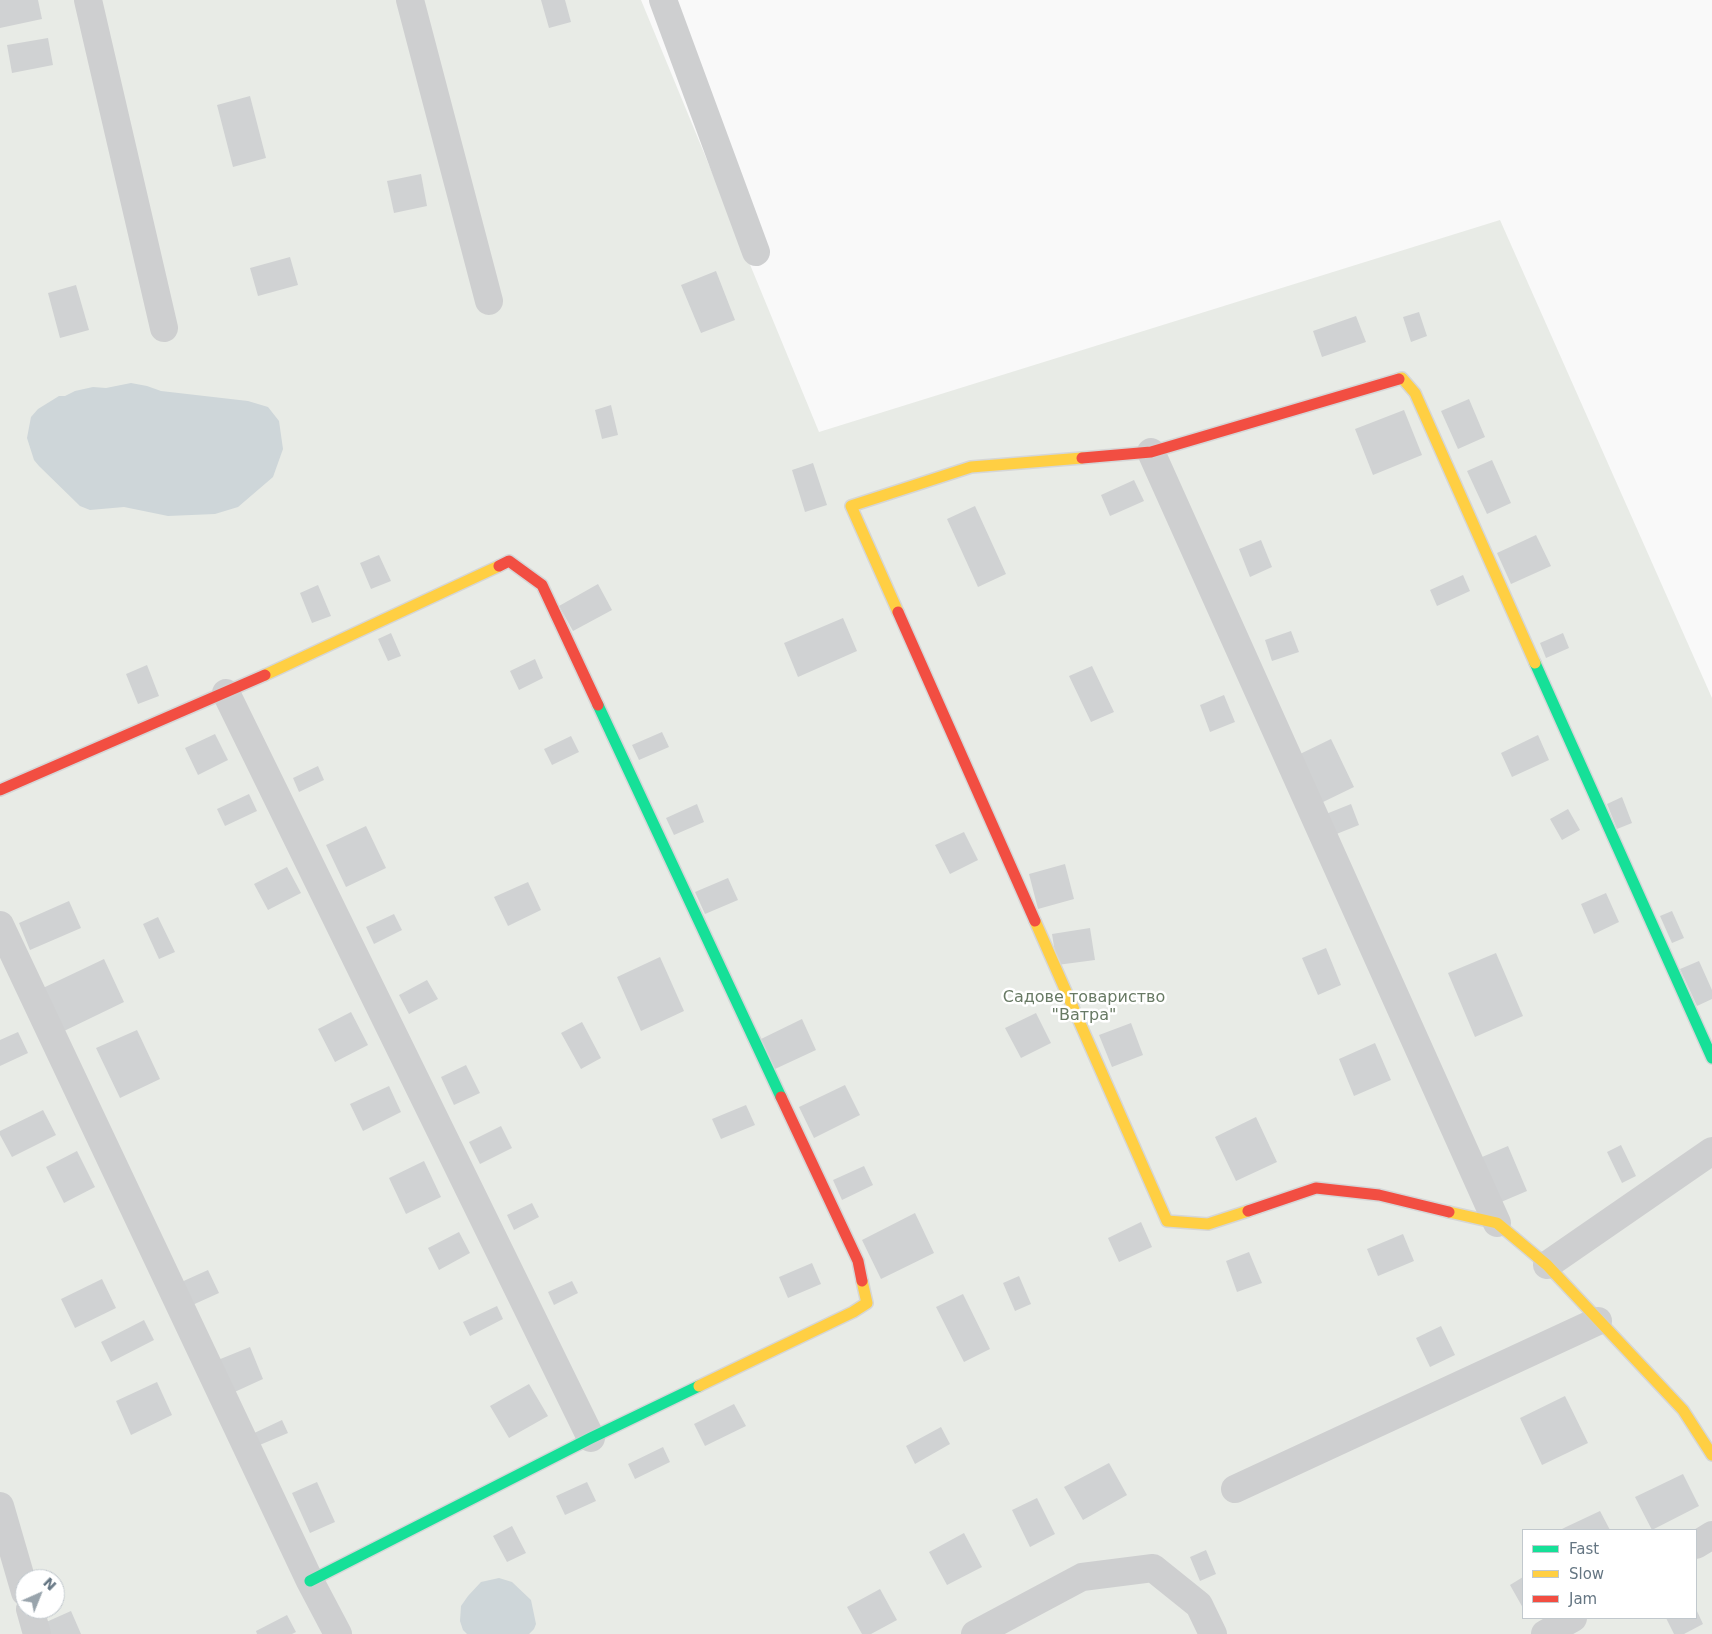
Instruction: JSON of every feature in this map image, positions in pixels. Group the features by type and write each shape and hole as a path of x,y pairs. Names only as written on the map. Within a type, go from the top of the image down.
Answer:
{"street":[{"path":"88,0 164,328"},
{"path":"410,0 489,301"},
{"path":"663,0 756,252"},
{"path":"1497,1223 1379,1195 1316,1188 1208,1224 1167,1221 851,506 971,467 1151,452 1402,378 1415,394 1712,1058"},
{"path":"1151,452 1497,1223 1547,1265 1683,1410 1712,1455"},
{"path":"0,790 226,693 509,561 542,585 858,1261 867,1302 853,1312 591,1438 310,1581"},
{"path":"226,693 591,1438"},
{"path":"0,925 310,1581 338,1634"},
{"path":"1547,1265 1712,1151"},
{"path":"1236,1489 1598,1321"},
{"path":"0,1506 18,1569"},
{"path":"1697,1544 1712,1535"},
{"path":"975,1634 1082,1577 1153,1568 1200,1605 1213,1634"},
{"path":"33,1619 37,1634"},
{"path":"1545,1634 1571,1619"}],"green space":[{"name":"Садове товариство \"Ватра\"","path":"0,0 641,0 819,432 1500,220 1712,698 1712,1634 0,1634"}],"shaded area":[{"path":"131,383 161,391 248,401 268,407 279,421 283,449 273,477 238,507 215,514 168,516 124,507 90,510 80,506 34,460 27,438 31,417 38,409 59,396 65,396 75,391 93,387 106,388"},
{"path":"499,1578 512,1582 531,1600 536,1624 534,1629 529,1634 467,1634 463,1630 460,1621 461,1606 481,1582"}],"building":[{"path":"0,0 38,0 42,19 0,28"},
{"path":"541,0 565,0 571,22 549,28"},
{"path":"48,38 53,65 12,73 7,45"},
{"path":"250,96 266,158 233,167 217,105"},
{"path":"421,174 427,206 394,213 387,181"},
{"path":"290,257 298,285 258,296 250,268"},
{"path":"716,271 735,320 701,333 681,285"},
{"path":"76,285 89,330 60,338 48,293"},
{"path":"1419,312 1427,336 1411,342 1403,317"},
{"path":"1356,316 1366,342 1322,357 1313,331"},
{"path":"1469,399 1485,437 1458,449 1441,411"},
{"path":"611,405 618,435 602,439 595,410"},
{"path":"1404,410 1422,455 1373,475 1355,429"},
{"path":"1492,460 1511,503 1487,514 1467,471"},
{"path":"813,463 827,505 805,512 792,470"},
{"path":"1134,480 1144,501 1110,516 1101,495"},
{"path":"975,506 1006,574 978,587 947,519"},
{"path":"1536,535 1551,566 1511,584 1497,553"},
{"path":"1261,540 1272,567 1250,577 1239,549"},
{"path":"379,555 391,581 371,589 360,563"},
{"path":"1463,575 1470,591 1437,606 1430,590"},
{"path":"598,584 612,610 573,631 559,606"},
{"path":"318,585 331,616 312,623 300,593"},
{"path":"843,618 857,651 798,677 784,643"},
{"path":"1291,631 1299,652 1272,661 1265,640"},
{"path":"391,633 401,656 388,661 378,639"},
{"path":"1563,633 1569,648 1546,658 1540,643"},
{"path":"535,659 543,678 519,690 510,671"},
{"path":"147,665 159,696 138,704 126,674"},
{"path":"1092,666 1114,712 1091,722 1069,676"},
{"path":"1224,695 1235,722 1210,732 1200,705"},
{"path":"662,732 669,747 639,760 632,745"},
{"path":"215,734 228,760 198,775 185,748"},
{"path":"1538,735 1549,760 1512,777 1501,753"},
{"path":"571,736 579,752 552,765 544,749"},
{"path":"1331,739 1354,787 1321,803 1298,755"},
{"path":"318,766 324,780 299,792 293,778"},
{"path":"249,794 257,811 225,826 217,809"},
{"path":"1622,797 1632,823 1617,829 1607,804"},
{"path":"697,804 704,822 674,835 666,818"},
{"path":"1351,804 1359,825 1329,837 1321,816"},
{"path":"1568,809 1580,830 1562,840 1550,819"},
{"path":"366,826 386,868 346,887 326,845"},
{"path":"964,832 978,860 950,874 935,845"},
{"path":"1065,864 1074,899 1038,909 1029,874"},
{"path":"287,867 301,893 268,910 254,884"},
{"path":"728,878 738,900 705,914 695,892"},
{"path":"528,882 541,910 508,926 494,897"},
{"path":"1606,893 1619,922 1594,934 1581,904"},
{"path":"69,901 81,928 30,950 19,923"},
{"path":"1672,911 1684,938 1672,943 1660,916"},
{"path":"394,914 402,930 374,944 366,927"},
{"path":"158,917 175,952 159,959 143,924"},
{"path":"1090,928 1095,960 1057,965 1052,934"},
{"path":"1326,948 1341,985 1318,995 1302,958"},
{"path":"1496,953 1523,1016 1475,1037 1448,973"},
{"path":"660,957 684,1011 641,1031 617,977"},
{"path":"104,959 124,1002 64,1031 43,988"},
{"path":"1699,961 1712,990 1712,999 1697,1006 1680,969"},
{"path":"427,980 438,999 409,1014 399,995"},
{"path":"351,1012 368,1045 335,1062 318,1029"},
{"path":"1036,1013 1051,1043 1021,1058 1005,1028"},
{"path":"802,1019 816,1050 775,1069 761,1039"},
{"path":"582,1022 601,1058 581,1069 561,1033"},
{"path":"1131,1023 1143,1055 1112,1067 1099,1035"},
{"path":"137,1030 160,1079 120,1098 96,1048"},
{"path":"18,1032 28,1053 0,1066 0,1040"},
{"path":"1375,1043 1391,1080 1354,1096 1339,1059"},
{"path":"466,1065 480,1093 454,1105 441,1077"},
{"path":"845,1085 860,1115 814,1138 799,1107"},
{"path":"389,1086 401,1112 363,1131 350,1104"},
{"path":"746,1105 755,1125 721,1139 712,1119"},
{"path":"43,1110 56,1135 12,1157 0,1135 0,1131"},
{"path":"1256,1117 1277,1162 1236,1181 1215,1137"},
{"path":"501,1126 512,1148 480,1164 469,1142"},
{"path":"1621,1145 1636,1176 1622,1183 1607,1152"},
{"path":"1508,1146 1527,1191 1494,1205 1475,1160"},
{"path":"77,1151 95,1187 64,1203 46,1167"},
{"path":"424,1161 441,1197 406,1214 389,1178"},
{"path":"864,1166 873,1185 842,1200 833,1180"},
{"path":"532,1203 539,1217 514,1230 507,1215"},
{"path":"915,1213 934,1253 881,1279 862,1240"},
{"path":"1141,1222 1152,1247 1119,1262 1108,1238"},
{"path":"459,1232 470,1253 439,1270 428,1248"},
{"path":"1403,1234 1414,1261 1378,1276 1367,1249"},
{"path":"1249,1252 1262,1283 1237,1292 1226,1261"},
{"path":"812,1263 821,1284 788,1298 779,1277"},
{"path":"208,1270 219,1293 188,1307 177,1284"},
{"path":"1019,1276 1031,1304 1015,1311 1003,1283"},
{"path":"102,1279 116,1308 75,1328 61,1299"},
{"path":"572,1281 578,1293 554,1305 548,1292"},
{"path":"963,1294 990,1349 964,1362 936,1307"},
{"path":"497,1306 503,1319 470,1336 463,1322"},
{"path":"144,1320 154,1340 111,1362 101,1342"},
{"path":"1441,1326 1455,1355 1430,1367 1416,1338"},
{"path":"250,1347 263,1379 228,1395 213,1362"},
{"path":"157,1382 172,1415 131,1435 116,1401"},
{"path":"529,1384 548,1416 509,1438 490,1406"},
{"path":"1565,1396 1588,1443 1542,1465 1520,1418"},
{"path":"734,1404 746,1426 705,1446 694,1424"},
{"path":"282,1420 288,1433 255,1447 250,1435"},
{"path":"941,1427 950,1444 915,1464 906,1446"},
{"path":"663,1447 670,1462 635,1479 628,1464"},
{"path":"1109,1463 1127,1495 1083,1520 1064,1487"},
{"path":"1683,1474 1699,1506 1651,1529 1635,1497"},
{"path":"317,1482 335,1522 310,1533 292,1493"},
{"path":"587,1482 596,1501 565,1515 556,1496"},
{"path":"1037,1498 1055,1534 1030,1547 1012,1510"},
{"path":"1600,1511 1609,1529 1562,1529"},
{"path":"512,1526 526,1553 507,1562 493,1536"},
{"path":"964,1533 982,1567 947,1585 929,1552"},
{"path":"1206,1550 1216,1574 1200,1581 1190,1557"},
{"path":"1522,1578 1522,1606 1510,1585"},
{"path":"880,1589 897,1620 871,1634 862,1634 847,1607"},
{"path":"71,1611 81,1634 48,1634 44,1623 53,1619 65,1619 65,1614"},
{"path":"1697,1611 1703,1624 1684,1634 1674,1634 1666,1619 1697,1619"},
{"path":"287,1615 296,1632 292,1634 257,1634 256,1631"}],"traffic: fast":[{"path":"1535,663 1712,1058"},
{"path":"598,705 781,1097"},
{"path":"310,1581 591,1438 699,1386"}],"traffic: slow":[{"path":"1399,379 1402,378 1415,393 1535,663"},
{"path":"898,612 851,506 971,467 1082,458"},
{"path":"265,675 499,566"},
{"path":"1035,921 1167,1221 1208,1224 1248,1211"},
{"path":"1449,1212 1497,1223 1547,1265 1683,1410 1712,1455"},
{"path":"699,1386 853,1312 867,1303 862,1281"}],"traffic: jam":[{"path":"1082,458 1151,452 1399,379"},
{"path":"499,566 509,561 542,585 598,705"},
{"path":"898,612 1035,921"},
{"path":"0,790 265,675"},
{"path":"781,1097 858,1261 862,1281"},
{"path":"1248,1211 1316,1188 1379,1195 1449,1212"}]}
